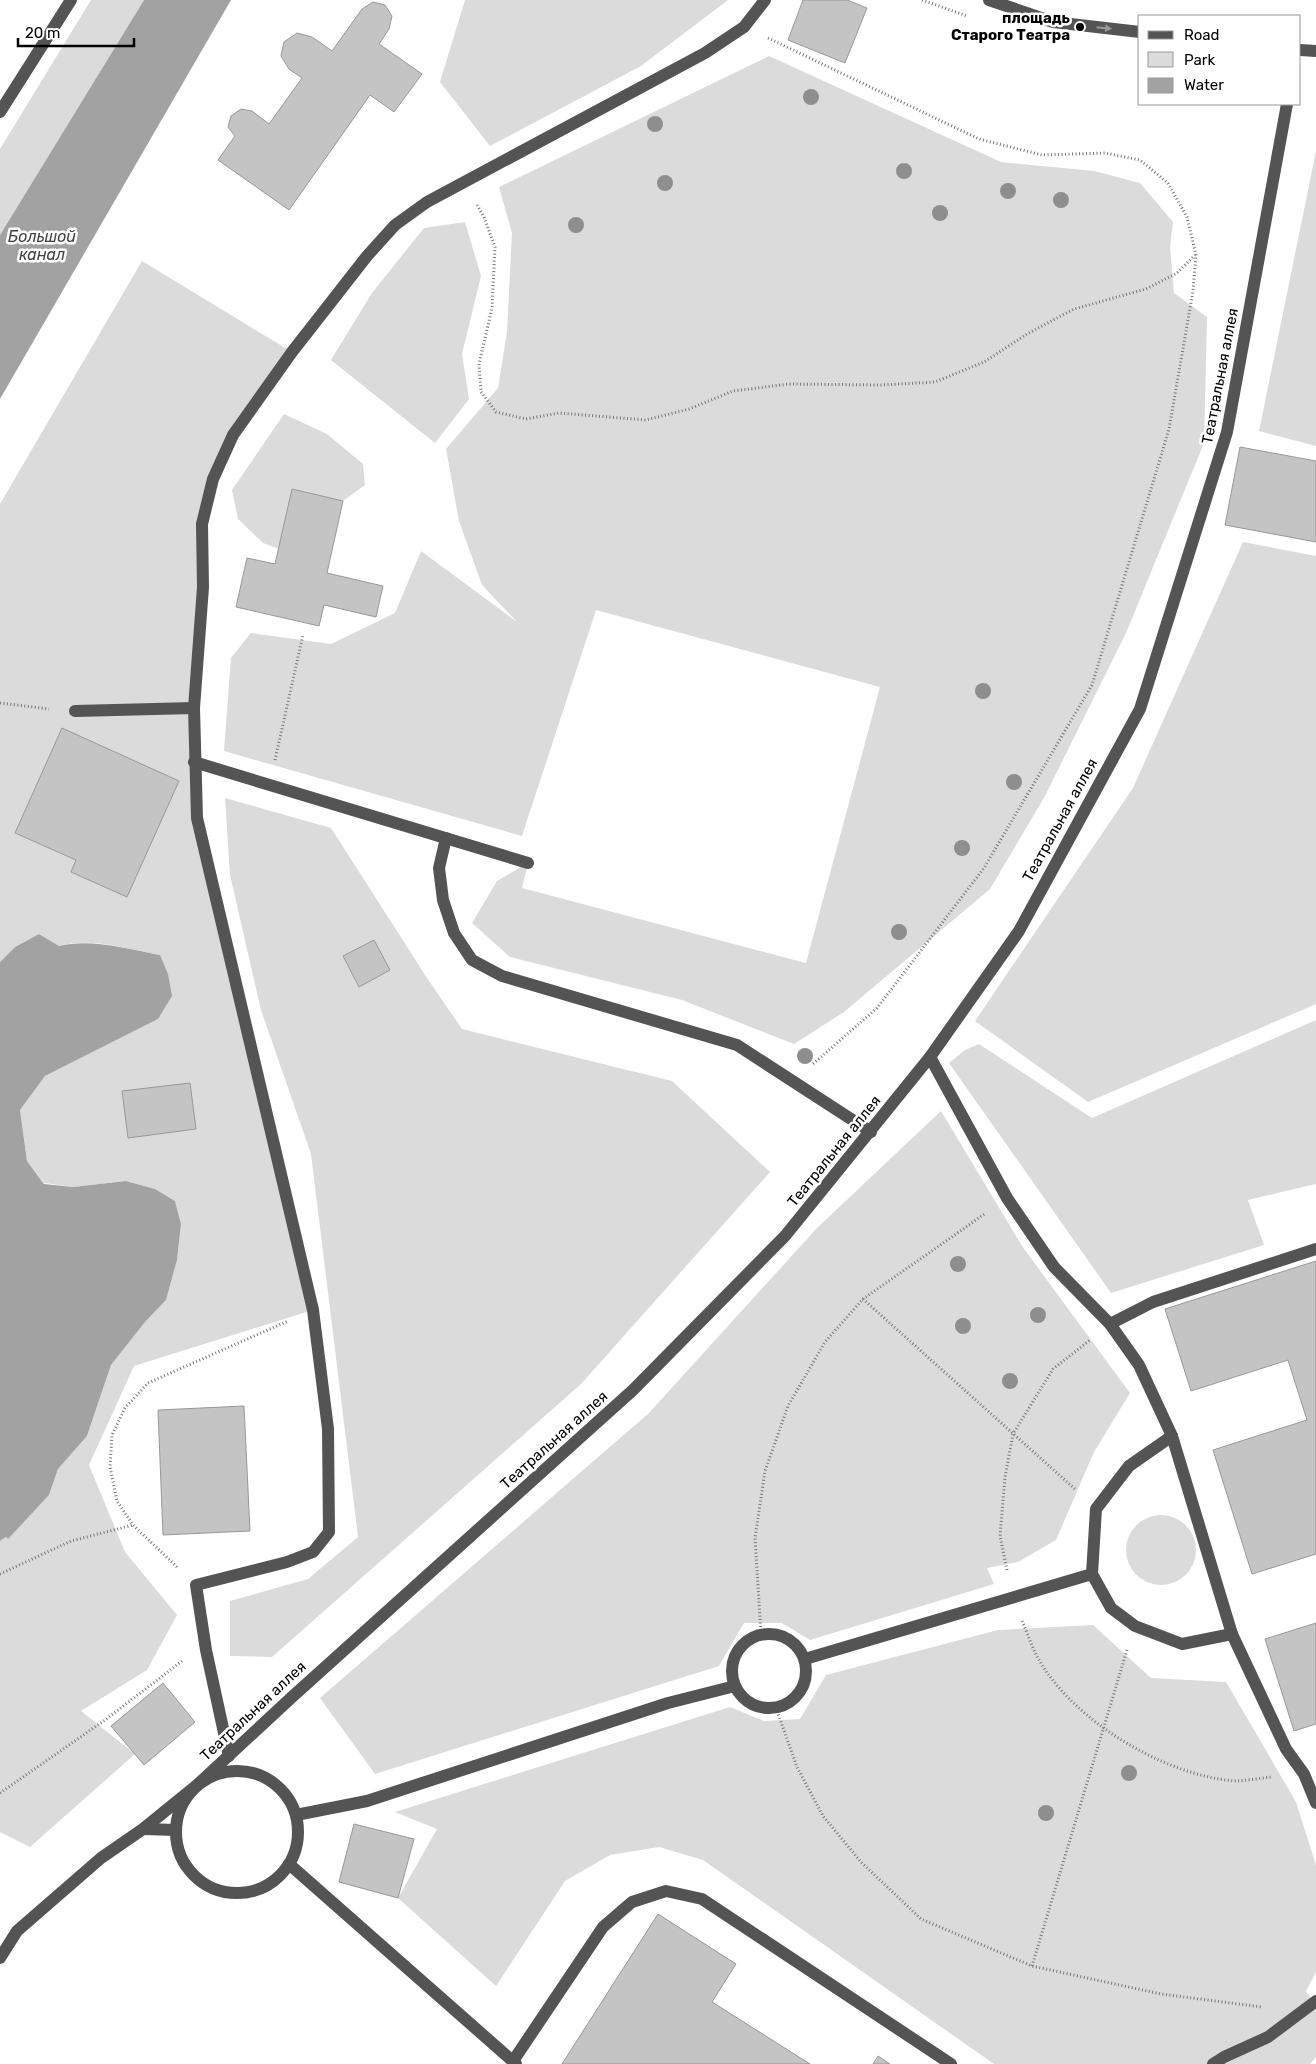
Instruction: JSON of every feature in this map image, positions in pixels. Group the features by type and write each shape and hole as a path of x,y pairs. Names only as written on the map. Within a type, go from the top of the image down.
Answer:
{"street":[{"path":"0,112 71,0"},
{"path":"229,1756 206,1650 196,1585 287,1562 313,1552 329,1532 328,1429 313,1310 197,818 194,708 203,587 202,524 213,479 233,434 292,352 366,256 395,225 427,202 705,53 744,27 766,0"},
{"path":"989,0 1008,3 1053,22 1138,32"},
{"path":"1301,50 1316,51"},
{"name":"Театральная аллея","path":"0,1958 17,1931 101,1858 143,1829 196,1786 292,1697 634,1390 785,1236 930,1057 1019,930 1140,709 1227,432 1287,105"},
{"path":"75,711 194,708"},
{"path":"194,762 528,863"},
{"path":"446,838 439,868 442,900 454,934 472,960 502,976 737,1045 871,1132"},
{"path":"930,1057 1007,1198 1054,1267 1110,1324 1139,1365 1172,1436 1232,1634 1286,1749 1310,1772 1316,1802"},
{"path":"1110,1324 1153,1302 1316,1249"},
{"path":"1172,1436 1129,1466 1096,1509 1092,1574 1110,1608 1135,1626 1182,1644 1232,1634"},
{"path":"806,1659 1092,1574"},
{"path":"761,1634 775,1634 788,1638 799,1647 806,1659 807,1672 804,1684 798,1695 788,1703 776,1708 763,1708 752,1704 742,1697 734,1686 733,1660 739,1648 749,1639 761,1634"},
{"path":"296,1815 367,1801 668,1703 734,1686"},
{"path":"228,1771 246,1771 264,1777 278,1786 290,1800 296,1815 299,1832 296,1849 289,1864 276,1879 259,1889 240,1892 220,1891 202,1882 188,1868 179,1850 176,1830 179,1814 186,1799 196,1786 211,1776 228,1771"},
{"path":"143,1829 176,1830"},
{"path":"289,1864 514,2063 602,1926 632,1902 666,1891 702,1899 951,2064"},
{"path":"1214,2064 1224,2056 1268,2037 1316,2001"}],"path":[{"path":"744,27 979,139 1042,155 1105,153 1140,160 1168,183 1187,218 1196,255 1193,291 1169,429 1092,685 984,868 877,1008 794,1081"},
{"path":"464,182 484,217 495,247 492,308 479,364 481,392 496,412 526,418 560,413 646,420 689,409 733,390 788,384 881,385 935,382 984,362 1027,334 1074,309 1146,289 1177,273 1196,255"},
{"path":"269,785 303,635"},
{"path":"0,703 75,711"},
{"path":"761,1634 755,1538 765,1471 788,1406 825,1342 862,1299 1007,1198"},
{"path":"862,1299 1096,1509"},
{"path":"196,1585 133,1525 117,1501 110,1467 112,1435 126,1408 148,1383 313,1310"},
{"path":"0,1574 71,1541 133,1525"},
{"path":"1032,1966 1135,1626"},
{"path":"0,1793 104,1720 190,1655 206,1650"},
{"path":"776,1708 797,1767 823,1816 861,1862 921,1919 1032,1966 1161,1994 1302,2012"}],"green space":[{"path":"91,0 144,0 0,235 0,149"},
{"path":"465,0 728,0 641,66 490,146 440,82"},
{"path":"769,56 1001,162 1094,171 1140,183 1173,222 1170,247 1174,293 1207,317 1204,443 1126,633 1045,796 990,889 844,1012 794,1044 682,1000 510,957 472,923 497,881 528,863 522,888 806,963 880,687 596,610 522,836 224,751 231,658 251,633 331,644 395,613 421,551 517,622 482,585 459,521 446,449 498,388 507,332 512,233 499,187"},
{"path":"1316,151 1316,446 1259,431"},
{"path":"465,222 481,276 462,354 469,399 435,443 331,360 372,293 424,228"},
{"path":"142,261 292,352 233,435 202,524 197,818 313,1310 134,1366 89,1465 125,1552 177,1615 147,1670 81,1711 135,1754 30,1847 0,1832 0,1541 8,1538 49,1495 58,1469 87,1436 111,1365 145,1322 166,1300 177,1260 181,1224 175,1201 155,1189 126,1181 73,1187 44,1183 27,1161 20,1110 45,1076 158,1019 160,955 97,943 59,946 39,934 15,947 0,962 0,504"},
{"path":"284,414 327,434 363,464 365,485 343,501 292,490 279,549 263,543 238,519 232,490"},
{"path":"1243,542 1316,556 1316,1004 1088,1102 975,1021 1133,788"},
{"path":"225,798 331,828 462,1029 672,1081 770,1172 581,1384 272,1657 230,1656 230,1601 308,1579 358,1537 311,1154 261,1010 230,875"},
{"path":"1316,1020 1316,1184 1248,1200 1264,1245 1111,1293 949,1063 965,1050 979,1044 1092,1118"},
{"path":"941,1111 1022,1246 1130,1393 1094,1452 1056,1540 1018,1562 987,1568 994,1584 810,1640 782,1623 744,1623 719,1666 375,1774 320,1698 649,1413 817,1228"},
{"path":"1168,1515 1181,1521 1190,1530 1194,1536 1196,1550 1194,1564 1186,1575 1175,1583 1154,1585 1147,1583 1136,1575 1128,1564 1126,1543 1128,1536 1136,1525 1147,1517"},
{"path":"1093,1625 1151,1678 1226,1682 1296,1802 1316,1865 1316,1972 1306,1991 1316,2006 1316,2057 1310,2064 994,2064 703,1860 659,1847 610,1855 565,1881 496,1986 398,1898 437,1829 395,1812 730,1707 764,1721 800,1719 826,1675 998,1630"}],"water":[{"name":"Большой канал","path":"144,0 231,0 0,399 0,235"},
{"path":"39,934 59,946 84,943 97,944 160,955 168,974 172,996 158,1019 45,1076 20,1110 27,1161 44,1184 73,1187 126,1181 155,1189 175,1201 181,1224 177,1260 166,1300 145,1322 111,1365 87,1436 58,1469 49,1495 8,1539 6,1537 0,1541 0,962 15,947"}],"building":[{"path":"803,0 847,0 867,8 845,63 788,40"},
{"path":"373,2 385,5 392,16 389,29 379,44 422,74 394,112 370,95 289,210 218,160 235,136 228,127 231,116 241,109 252,111 269,124 302,78 289,69 281,56 284,42 297,33 312,37 332,51 362,9"},
{"path":"1240,447 1316,461 1316,542 1225,525"},
{"path":"292,489 343,501 327,573 383,586 376,617 324,605 319,626 236,607 247,558 275,564"},
{"path":"62,728 179,781 127,897 71,872 76,860 15,833"},
{"path":"374,940 390,970 359,987 343,956"},
{"path":"190,1083 196,1129 128,1138 122,1091"},
{"path":"1316,1261 1316,1554 1252,1574 1213,1450 1307,1420 1288,1360 1191,1391 1165,1309"},
{"path":"244,1406 250,1531 163,1535 158,1410"},
{"path":"1316,1623 1316,1724 1294,1731 1265,1639"},
{"path":"163,1683 195,1722 144,1765 111,1726"},
{"path":"354,1824 414,1839 398,1898 339,1882"},
{"path":"658,1914 736,1964 712,2002 810,2064 562,2064"},
{"path":"878,2056 890,2064 873,2064"}],"place":[{"name":"площадь Старого Театра","path":"1080,27"}]}
